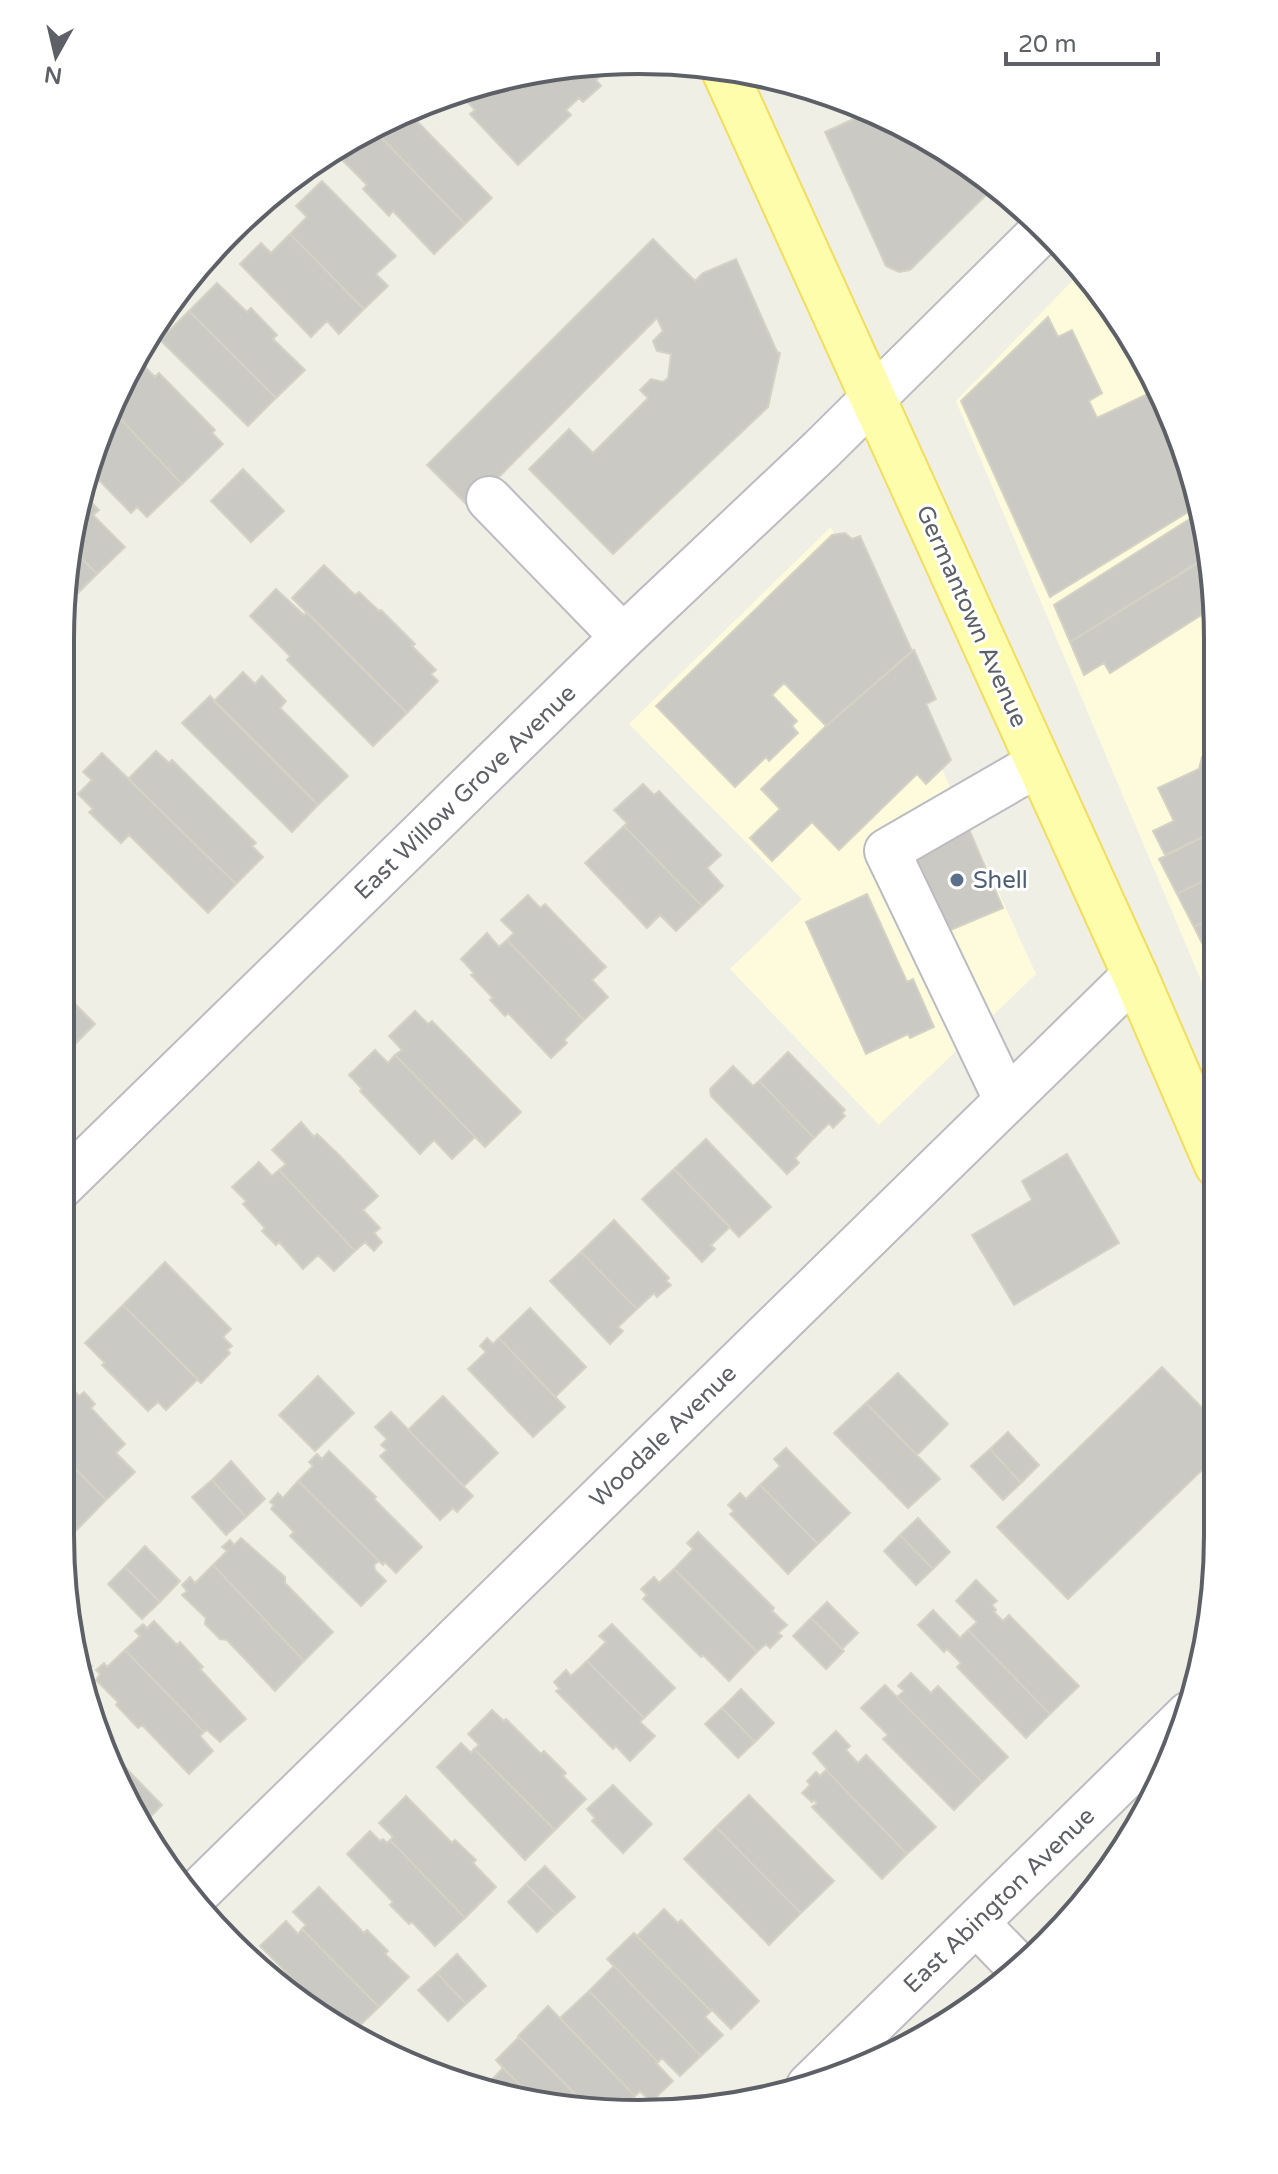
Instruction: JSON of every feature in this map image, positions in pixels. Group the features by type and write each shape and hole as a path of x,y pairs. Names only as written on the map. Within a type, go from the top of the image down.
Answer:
{"main road":[{"name":"Germantown Avenue","path":"729,82 1135,975 1204,1135"}],"street":[{"name":"East Willow Grove Avenue","path":"74,1173 623,637 821,450 1036,237"},
{"path":"489,499 623,637"},
{"path":"1006,1099 887,851 1038,764"},
{"name":"Woodale Avenue","path":"200,1890 1135,975"},
{"name":"East Abington Avenue","path":"828,2067 1167,1736"},
{"path":"976,1923 1012,1960"}],"shaded area":[{"path":"1074,279 1109,325 1146,389 1161,423 1185,493 1203,602 1204,987 956,401"},
{"path":"831,527 1036,974 879,1125 730,969 802,899 629,724"}],"building":[{"path":"601,75 596,80 601,86 583,102 579,98 566,110 571,115 518,165 470,114 475,110 467,101 529,85"},
{"path":"857,118 922,150 987,194 910,270 899,272 886,266 825,132"},
{"path":"416,120 492,198 465,224 381,137"},
{"path":"381,137 465,224 434,254 393,211 389,216 363,189 367,185 341,159"},
{"path":"322,181 396,256 376,274 388,286 364,309 290,234 307,217 296,206"},
{"path":"290,234 364,309 339,334 327,321 311,337 240,264 261,243 271,253"},
{"path":"653,239 695,281 703,273 736,259 780,353 768,407 613,554 529,469 569,429 593,453 648,398 640,390 651,379 663,382 668,378 671,354 657,351 653,341 663,331 657,318 469,507 427,465"},
{"path":"217,283 247,312 251,308 277,335 273,339 305,370 276,398 189,311"},
{"path":"189,311 276,398 248,426 160,340"},
{"path":"1048,317 1058,337 1072,330 1102,393 1089,401 1097,418 1148,394 1174,457 1189,511 1050,597 961,401"},
{"path":"144,366 155,377 159,373 215,430 212,433 223,444 182,484 119,418"},
{"path":"119,418 182,484 147,517 137,507 131,513 97,479"},
{"path":"243,469 284,511 251,542 211,501"},
{"path":"91,502 99,510 93,515 125,547 97,574 80,557"},
{"path":"1191,518 1198,562 1070,642 1054,605"},
{"path":"845,533 852,539 860,536 912,651 826,726 784,683 772,695 797,721 792,726 798,733 769,761 766,757 735,787 656,706 832,535"},
{"path":"80,557 97,574 76,595"},
{"path":"1199,563 1203,614 1110,673 1104,663 1084,675 1070,642"},
{"path":"324,565 355,595 359,592 381,610 436,670 431,674 438,681 407,713 292,598"},
{"path":"276,589 304,615 307,612 407,713 373,746 287,660 290,656 250,616"},
{"path":"914,650 936,699 926,704 951,760 926,784 917,774 839,850 812,822 772,861 750,838 780,809 761,789 826,726"},
{"path":"243,672 255,684 262,676 286,701 280,708 348,776 318,805 214,701"},
{"path":"210,696 318,805 292,832 182,723"},
{"path":"156,751 169,763 172,760 256,843 252,846 263,857 236,884 128,779"},
{"path":"102,753 236,884 208,913 129,835 121,843 89,812 93,809 78,794 92,780 83,772"},
{"path":"1204,755 1204,836 1165,855 1153,831 1174,821 1158,788 1199,769"},
{"path":"643,784 654,795 659,791 721,855 707,868 723,886 702,906 624,826 627,823 614,810"},
{"path":"624,826 702,906 676,931 660,915 647,928 585,863"},
{"name":"Shell","path":"968,827 1003,908 946,932 911,852"},
{"path":"1204,836 1204,880 1177,894 1159,859"},
{"path":"1204,880 1204,922 1194,927 1177,894"},
{"path":"867,894 907,982 913,979 934,1027 910,1038 908,1034 866,1054 806,922"},
{"path":"528,895 540,908 545,904 606,967 592,980 608,997 584,1020 507,940 514,933 501,920"},
{"path":"1204,922 1204,947 1194,927"},
{"path":"487,933 499,947 507,940 584,1020 551,1058 508,1013 505,1016 490,1000 493,998 471,975 474,973 461,959"},
{"path":"74,1003 95,1024 74,1045"},
{"path":"415,1011 428,1024 432,1021 521,1112 485,1147 395,1055 402,1050 389,1036"},
{"path":"375,1050 388,1063 395,1055 475,1137 452,1159 434,1140 420,1154 360,1091 362,1089 349,1075"},
{"path":"788,1052 845,1110 842,1113 845,1116 833,1128 829,1123 814,1138 759,1081"},
{"path":"733,1066 753,1086 759,1081 814,1138 795,1158 799,1163 787,1174 711,1096 710,1089"},
{"path":"301,1122 314,1137 317,1134 339,1155 378,1196 363,1210 380,1228 374,1233 382,1242 374,1251 365,1242 355,1251 279,1170 286,1164 272,1150"},
{"path":"706,1139 771,1207 739,1237 674,1169"},
{"path":"1067,1154 1119,1243 1014,1305 972,1235 1032,1200 1022,1181"},
{"path":"259,1162 272,1176 279,1170 355,1251 334,1271 318,1255 303,1269 279,1242 276,1245 262,1231 265,1228 243,1204 246,1201 232,1187"},
{"path":"674,1169 730,1227 711,1245 715,1249 702,1262 642,1199"},
{"path":"614,1220 669,1278 666,1281 671,1285 657,1297 654,1293 637,1309 581,1252"},
{"path":"581,1252 637,1309 618,1327 623,1331 610,1344 550,1281"},
{"path":"165,1262 231,1329 223,1337 232,1346 227,1350 230,1353 201,1383 123,1305"},
{"path":"123,1305 198,1379 166,1410 158,1402 148,1411 102,1365 105,1363 85,1343"},
{"path":"530,1308 586,1367 555,1397 499,1338"},
{"path":"487,1338 493,1344 499,1338 565,1407 533,1437 468,1369 486,1352 480,1346"},
{"path":"1162,1367 1204,1410 1204,1472 1202,1470 1068,1599 997,1527"},
{"path":"898,1373 948,1424 917,1455 866,1403"},
{"path":"318,1376 354,1413 315,1451 279,1415"},
{"path":"74,1390 79,1396 84,1392 95,1404 91,1408 125,1444 116,1453 135,1472 106,1500 74,1467"},
{"path":"443,1396 498,1453 464,1486 408,1430"},
{"path":"866,1403 940,1479 908,1508 834,1433"},
{"path":"391,1412 473,1496 457,1512 453,1508 440,1520 380,1456 387,1450 381,1445 387,1439 375,1427"},
{"path":"1008,1432 1039,1465 1021,1483 990,1449"},
{"path":"786,1448 850,1513 818,1544 760,1485 780,1466 774,1459"},
{"path":"990,1449 1021,1483 1003,1500 971,1466"},
{"path":"329,1451 422,1547 396,1573 385,1562 383,1565 298,1481 313,1466 309,1462 317,1454 322,1459"},
{"path":"231,1461 265,1499 246,1517 212,1480"},
{"path":"74,1467 106,1500 74,1533"},
{"path":"212,1480 246,1517 226,1535 192,1497"},
{"path":"298,1481 379,1561 374,1565 375,1570 386,1581 361,1606 290,1536 294,1532 271,1509 274,1505 270,1502 278,1493 283,1498"},
{"path":"760,1485 818,1544 788,1574 730,1514 734,1511 728,1505 740,1493 746,1499"},
{"path":"918,1518 950,1552 933,1569 900,1535"},
{"path":"698,1532 787,1625 778,1633 782,1636 770,1648 766,1644 757,1652 674,1569 693,1549 687,1543"},
{"path":"900,1535 933,1569 916,1585 884,1551"},
{"path":"241,1538 285,1577 285,1583 333,1632 304,1661 213,1565 227,1551 222,1547 230,1540 234,1545"},
{"path":"145,1546 180,1581 160,1602 125,1567"},
{"path":"213,1565 304,1661 275,1691 227,1640 220,1639 205,1624 206,1618 182,1595 187,1591 182,1585 190,1577 195,1583"},
{"path":"125,1567 160,1602 142,1619 108,1584"},
{"path":"674,1569 757,1652 729,1681 643,1599 647,1595 641,1589 654,1577 659,1583"},
{"path":"976,1580 997,1601 992,1605 996,1610 994,1612 1003,1621 1009,1615 1079,1686 1050,1714 968,1630 977,1622 956,1601"},
{"path":"827,1602 858,1633 842,1649 811,1618"},
{"path":"933,1610 960,1638 968,1630 1050,1714 1026,1738 957,1667 961,1663 947,1649 944,1652 918,1625"},
{"path":"811,1618 844,1651 826,1669 793,1636"},
{"path":"154,1621 177,1645 180,1642 246,1719 220,1742 207,1730 204,1732 125,1650 140,1636 135,1631 143,1624 147,1628"},
{"path":"612,1624 675,1688 644,1718 587,1661 606,1642 599,1636"},
{"path":"125,1650 204,1732 200,1736 213,1751 189,1774 142,1725 138,1728 96,1680 100,1674 96,1670 104,1663 107,1667"},
{"path":"587,1661 644,1718 640,1722 655,1736 630,1761 616,1746 613,1749 556,1691 560,1689 554,1682 566,1670 571,1676"},
{"path":"911,1673 931,1693 938,1686 1008,1757 982,1782 897,1697 904,1691 898,1686"},
{"path":"885,1685 982,1782 954,1810 883,1739 888,1735 861,1708"},
{"path":"741,1689 774,1723 755,1742 722,1708"},
{"path":"722,1708 755,1742 738,1758 705,1724"},
{"path":"492,1710 504,1721 506,1719 541,1754 544,1751 586,1799 555,1830 474,1749 479,1745 468,1734"},
{"path":"836,1731 850,1746 846,1750 858,1763 866,1755 936,1827 907,1854 813,1753"},
{"path":"461,1743 471,1753 474,1749 555,1830 525,1860 437,1767"},
{"path":"123,1766 162,1805 150,1817"},
{"path":"826,1770 907,1854 882,1879 812,1807 817,1803 802,1793 810,1785 807,1781 816,1772 820,1776"},
{"path":"613,1785 652,1824 623,1853 592,1821 595,1818 587,1809"},
{"path":"749,1795 834,1881 801,1913 716,1827"},
{"path":"406,1796 452,1843 455,1840 476,1860 473,1863 496,1887 465,1918 390,1840 393,1837 379,1823"},
{"path":"716,1827 801,1913 769,1945 684,1859"},
{"path":"370,1831 380,1841 383,1839 387,1843 390,1840 465,1918 435,1946 390,1905 393,1902 347,1854"},
{"path":"545,1866 575,1897 556,1914 526,1884"},
{"path":"526,1884 556,1914 537,1932 508,1902"},
{"path":"319,1887 364,1933 367,1930 388,1951 385,1954 409,1977 379,2007 302,1929 306,1925 293,1912"},
{"path":"664,1909 678,1923 681,1920 759,2001 731,2029 637,1936"},
{"path":"286,1921 298,1934 302,1929 379,2007 359,2026 302,1988 260,1946"},
{"path":"634,1933 711,2011 705,2017 723,2035 701,2056 607,1959"},
{"path":"457,1954 486,1986 466,2004 437,1973"},
{"path":"614,1966 701,2056 680,2076 662,2058 658,2062 589,1991"},
{"path":"437,1973 466,2004 448,2021 418,1990"},
{"path":"589,1991 673,2081 654,2100 649,2100 640,2091 635,2096 560,2018"},
{"path":"548,2006 635,2096 631,2100 578,2096 518,2036"},
{"path":"519,2037 578,2096 523,2088 496,2060"},
{"path":"503,2068 523,2088 493,2081"}],"place":[{"name":"Shell","path":"957,880"}]}
